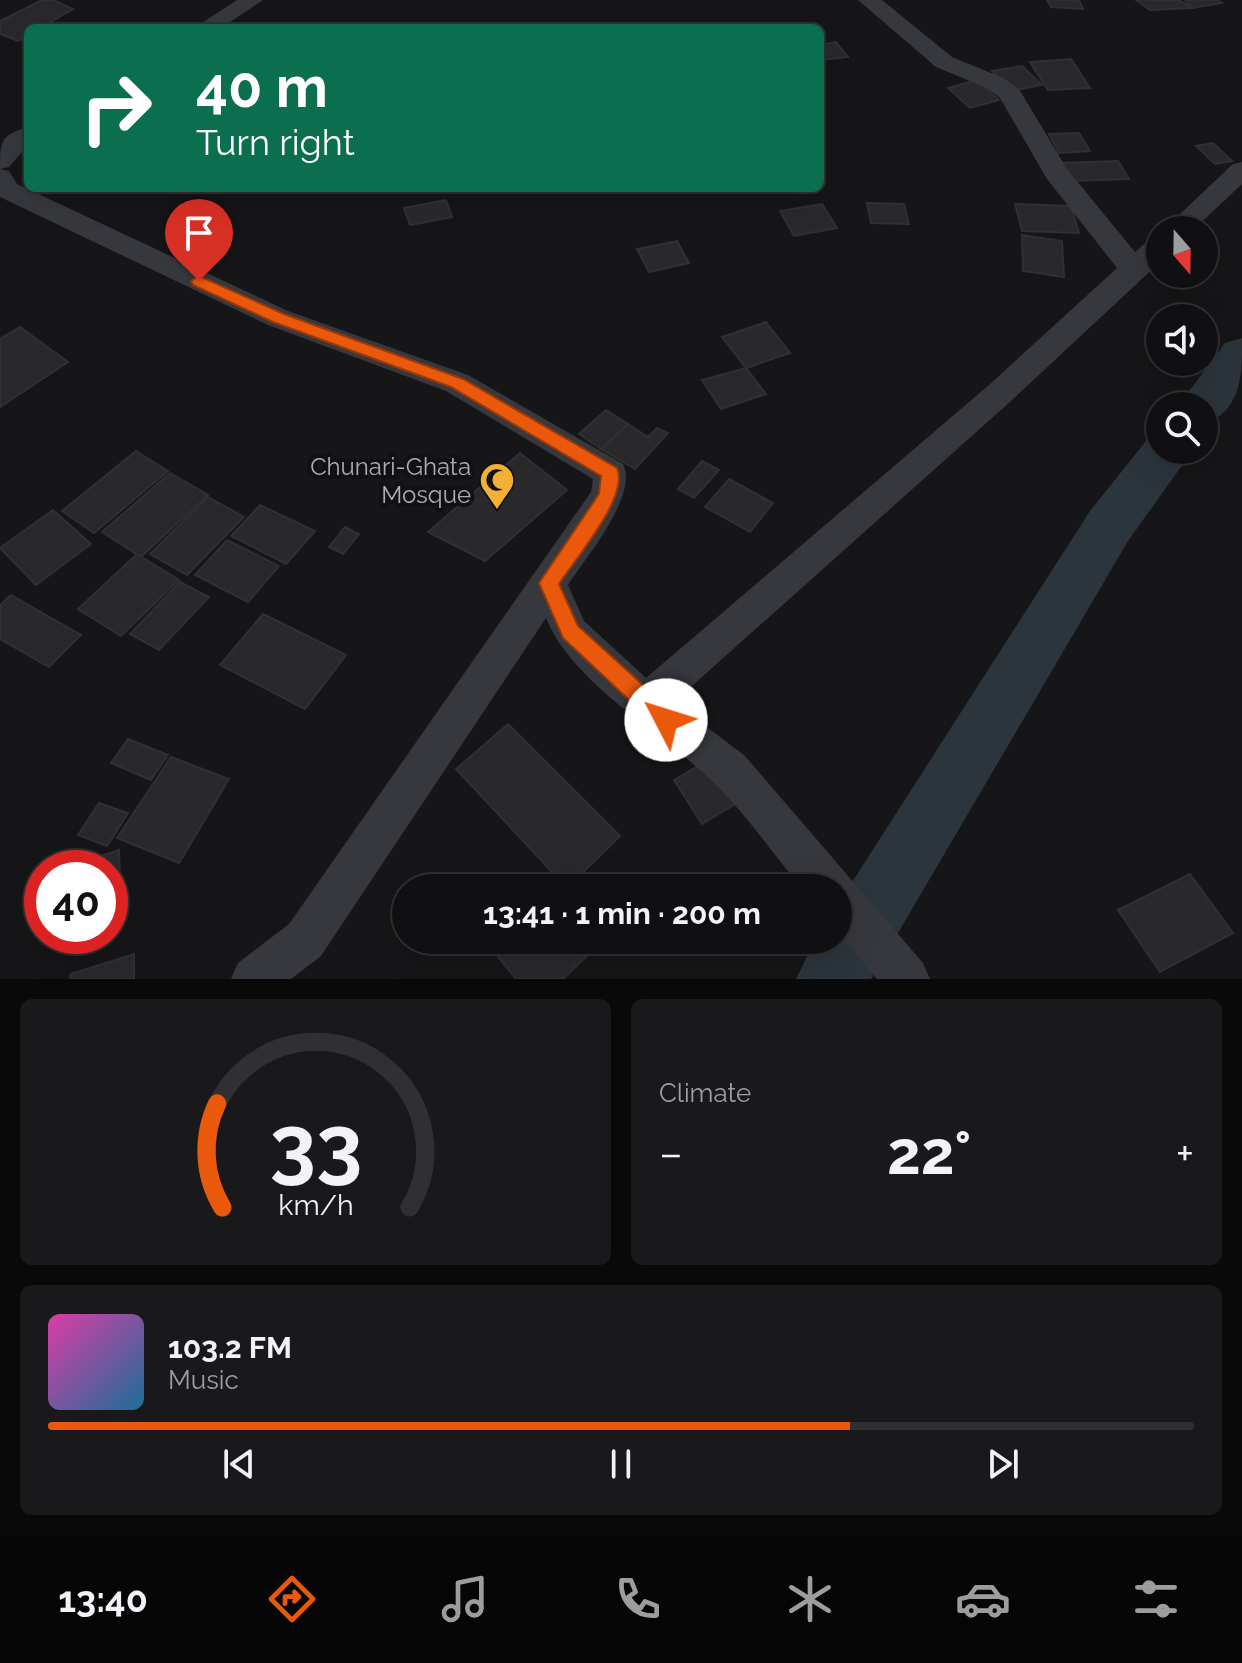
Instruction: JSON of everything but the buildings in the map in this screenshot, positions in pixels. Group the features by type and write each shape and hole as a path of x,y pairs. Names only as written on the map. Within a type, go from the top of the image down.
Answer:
{"street":[{"path":"212,24 252,0"},
{"path":"869,0 944,62 987,79 1010,94 1056,173 1134,270"},
{"path":"0,161 13,143 24,137"},
{"path":"1192,216 1242,170"},
{"path":"0,177 6,189 278,318 457,383 611,473 608,495 305,940 254,979"},
{"path":"645,703 1000,393 1146,258"},
{"path":"549,583 570,632 645,703 730,770 818,874"},
{"path":"852,914 907,979"}],"waterway":[{"path":"1213,392 1242,355"},
{"path":"831,979 1109,526 1157,464"}],"place":[{"name":"Chunari-Ghata Mosque","path":"497,511"}],"route":[{"path":"199,281 278,318 457,383 572,447 611,473 608,495 549,583 570,632 666,720"}]}
